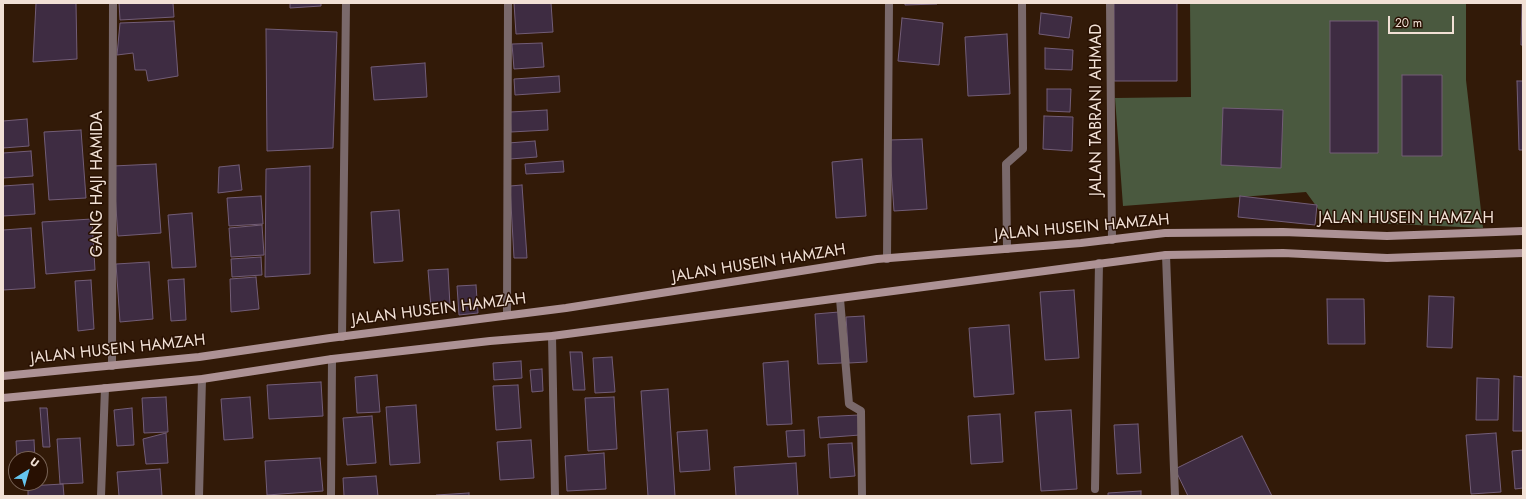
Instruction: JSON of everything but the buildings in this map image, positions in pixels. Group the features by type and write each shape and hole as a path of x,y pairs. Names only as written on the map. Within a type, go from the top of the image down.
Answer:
{"street":[{"name":"GANG HAJI HAMIDA","path":"112,366 113,3"},
{"path":"342,336 346,3"},
{"path":"507,315 508,3"},
{"path":"887,259 889,3"},
{"path":"1007,249 1006,164 1023,148 1022,3"},
{"name":"JALAN TABRANI AHMAD","path":"1110,3 1112,240"},
{"name":"JALAN HUSEIN HAMZAH","path":"3,376 199,357 342,336 507,315 887,259 1112,240 1165,233 1283,232 1387,236 1523,231"},
{"path":"3,398 202,379 332,359 552,336 1166,255 1283,253 1387,258 1523,253"},
{"path":"1166,255 1175,496"},
{"path":"1095,489 1099,263"},
{"path":"840,299 849,404 861,411 862,496"},
{"path":"552,336 555,496"},
{"path":"331,496 332,359"},
{"path":"199,496 202,379"},
{"path":"101,496 105,388"}],"green space":[{"path":"1190,3 1466,3 1466,80 1483,228 1327,221 1306,192 1123,206 1115,98 1191,97"}]}
